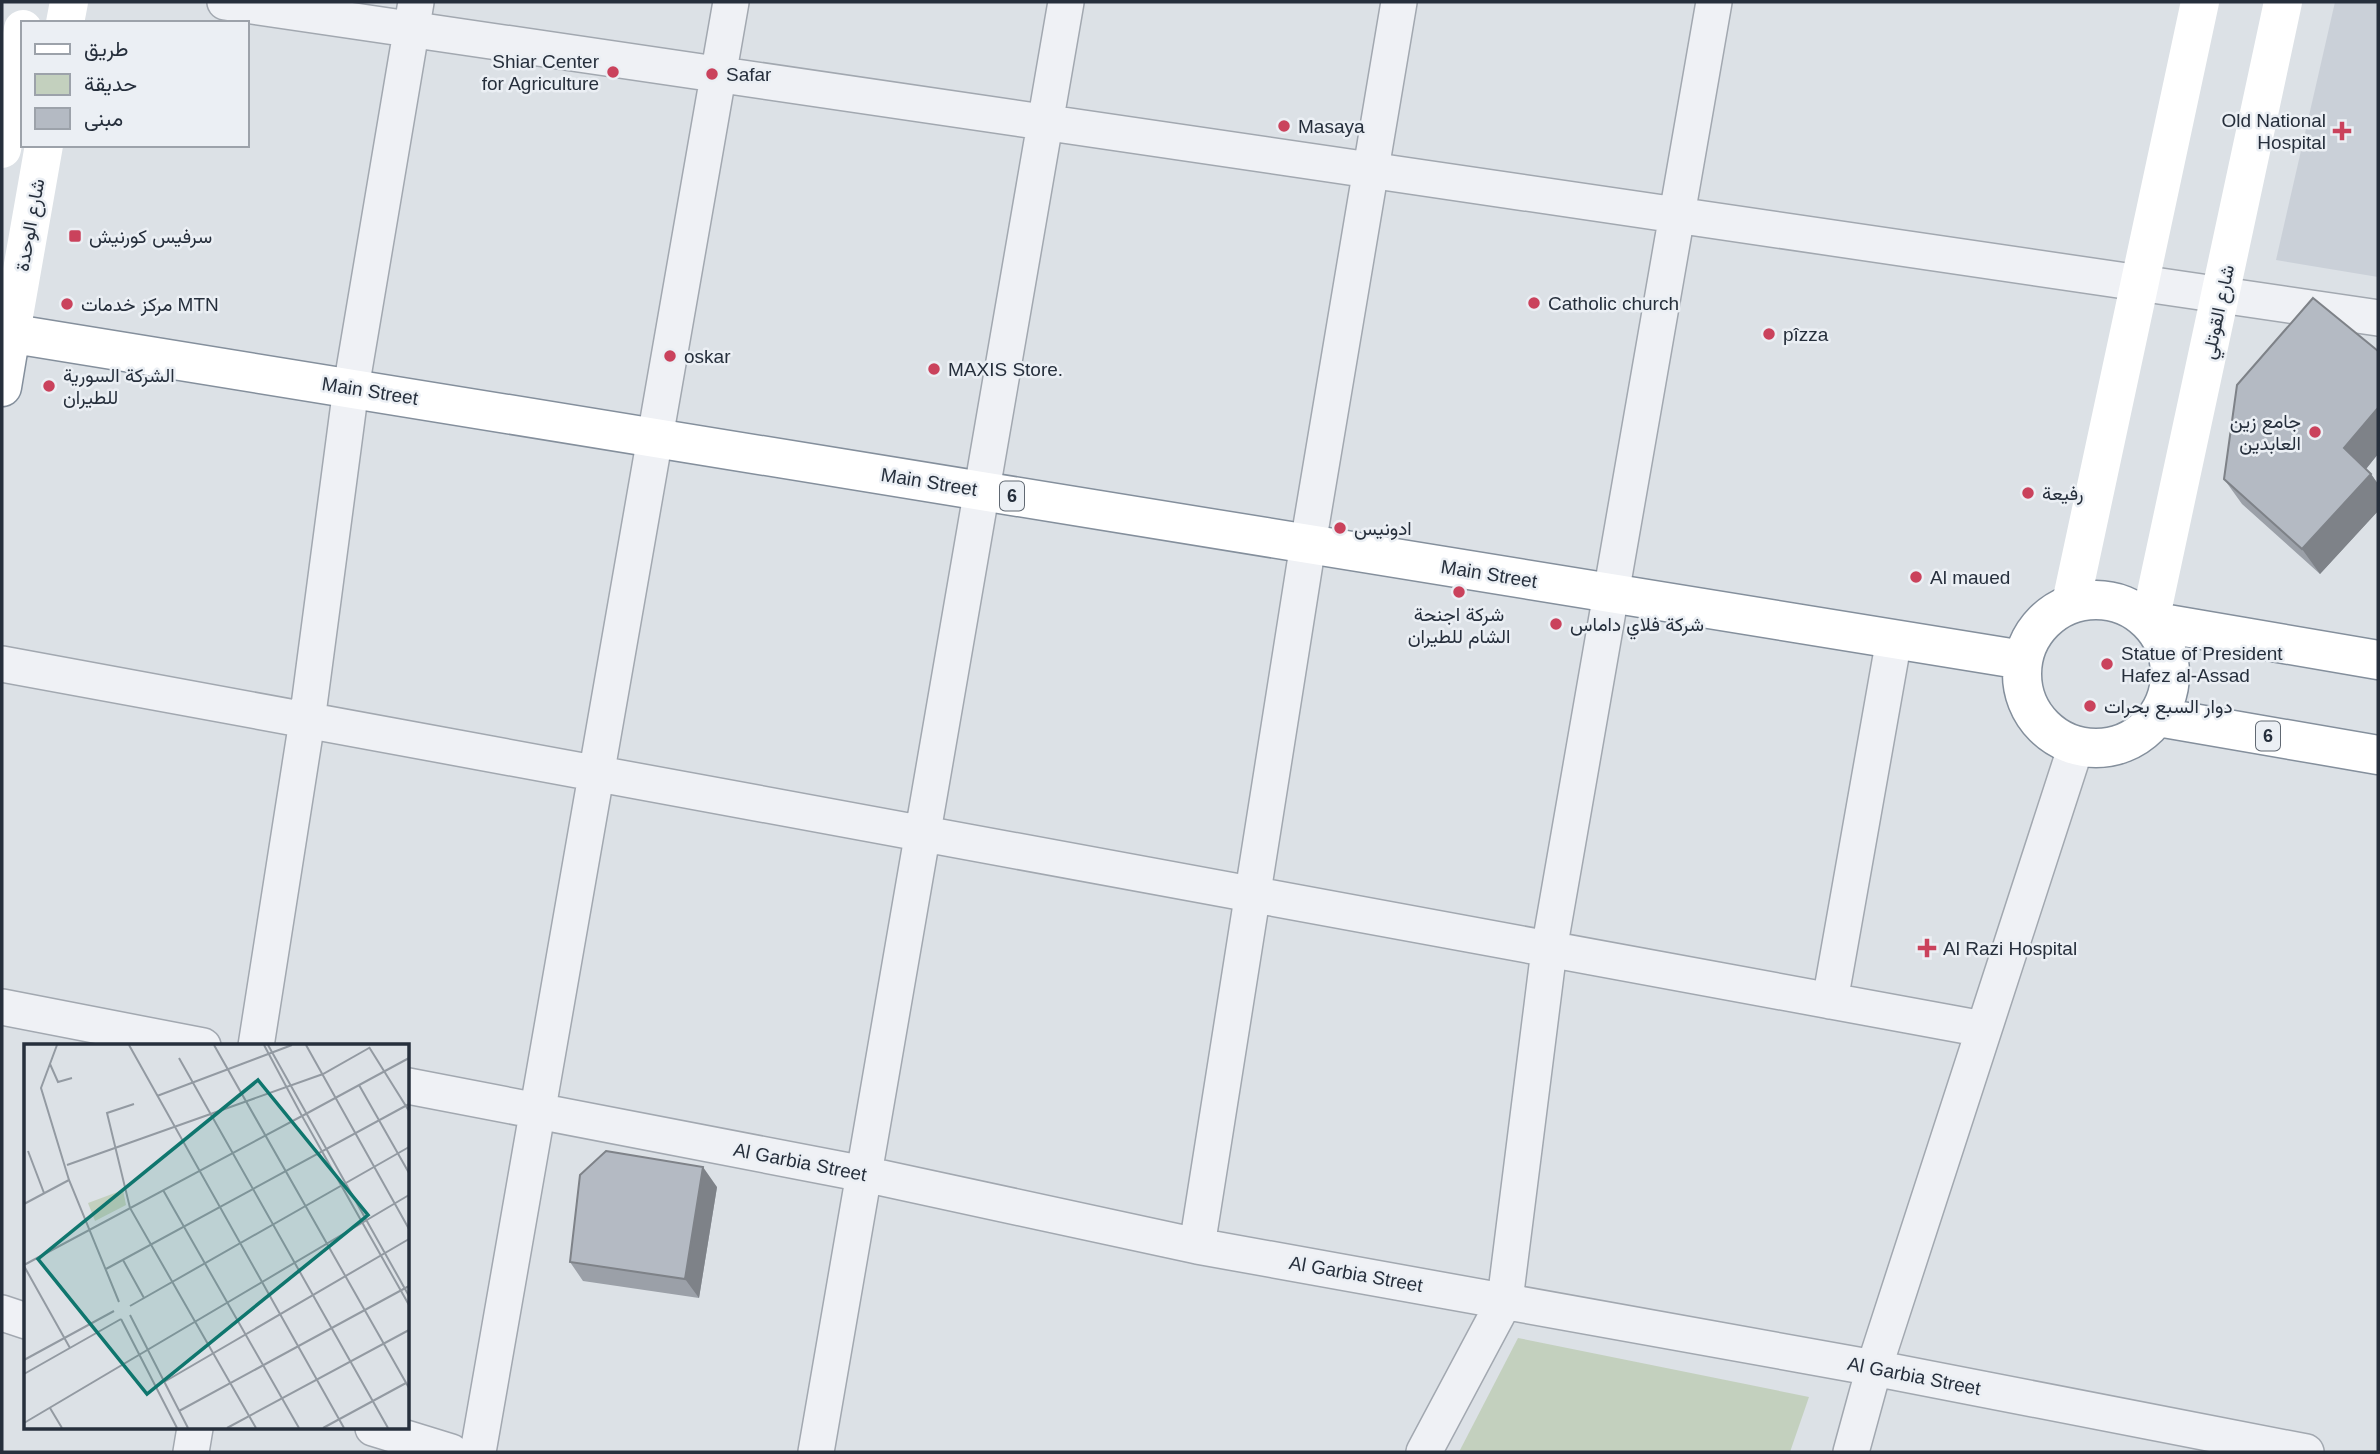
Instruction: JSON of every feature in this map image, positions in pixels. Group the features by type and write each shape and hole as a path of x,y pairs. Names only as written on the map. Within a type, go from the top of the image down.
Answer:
{"main road":[{"path":"24,21 27,2"},
{"path":"65,21 68,2"},
{"path":"2071,603 2142,283 2200,2"},
{"name":"شارع القوتلي","path":"2150,621 2283,2"},
{"path":"2,149 21,40"},
{"name":"شارع الوحدة","path":"2,387 6,332 44,147"},
{"name":"Main Street","path":"6,332 2023,660"},
{"path":"2099,599 2126,605 2150,621 2164,643 2171,668 2168,694 2158,717 2142,734 2122,744 2099,749 2076,746 2056,737 2039,723 2027,704 2022,682 2023,660 2032,635 2049,616 2071,603 2099,599"},
{"path":"2150,621 2378,660"},
{"name":"6","path":"2158,717 2378,755"}],"street":[{"path":"225,2 414,15 719,74 2378,318"},
{"path":"478,1452 731,2"},
{"path":"817,1452 1066,2"},
{"path":"1197,1246 1308,544 1399,2"},
{"path":"1424,1452 1505,1300 1549,950 1714,2"},
{"path":"256,1044 307,720 351,388 414,15"},
{"path":"1830,1001 1894,639"},
{"path":"2,664 1983,1029"},
{"path":"1851,1452 1874,1368 2076,746"},
{"path":"2,1007 193,1044"},
{"name":"Al Garbia Street","path":"410,1086 864,1174 1197,1246 1874,1368 2306,1452"},
{"path":"2,1314 24,1320"},
{"path":"191,1452 195,1430"},
{"path":"380,1430 451,1452"}],"shaded area":[{"name":"Old National Hospital","path":"2335,2 2378,2 2378,277 2276,260"}],"green space":[{"path":"1518,1338 1809,1397 1790,1452 1459,1452"}],"building":[{"name":"جامع زين العابدين","path":"2313,298 2378,351 2378,408 2344,448 2371,474 2302,549 2224,479 2237,385"},
{"path":"606,1151 703,1167 685,1279 570,1262 580,1175"}],"place":[{"name":"Shiar Center for Agriculture","path":"613,72"},
{"name":"Safar","path":"712,74"},
{"name":"Masaya","path":"1284,126"},
{"name":"Old National Hospital","path":"2342,131"},
{"name":"سرفيس كورنيش","path":"75,236"},
{"name":"Catholic church","path":"1534,303"},
{"name":"مركز خدمات MTN","path":"67,304"},
{"name":"pîzza","path":"1769,334"},
{"name":"oskar","path":"670,356"},
{"name":"MAXIS Store.","path":"934,369"},
{"name":"الشركة السورية للطيران","path":"49,386"},
{"name":"جامع زين العابدين","path":"2315,432"},
{"name":"رفيعة","path":"2028,493"},
{"name":"ادونيس","path":"1340,528"},
{"name":"Al maued","path":"1916,577"},
{"name":"شركة اجنحة الشام للطيران","path":"1459,592"},
{"name":"شركة فلاي داماس","path":"1556,624"},
{"name":"Statue of President Hafez al-Assad","path":"2107,664"},
{"name":"دوار السبع بحرات","path":"2090,706"},
{"name":"Al Razi Hospital","path":"1927,948"}]}
